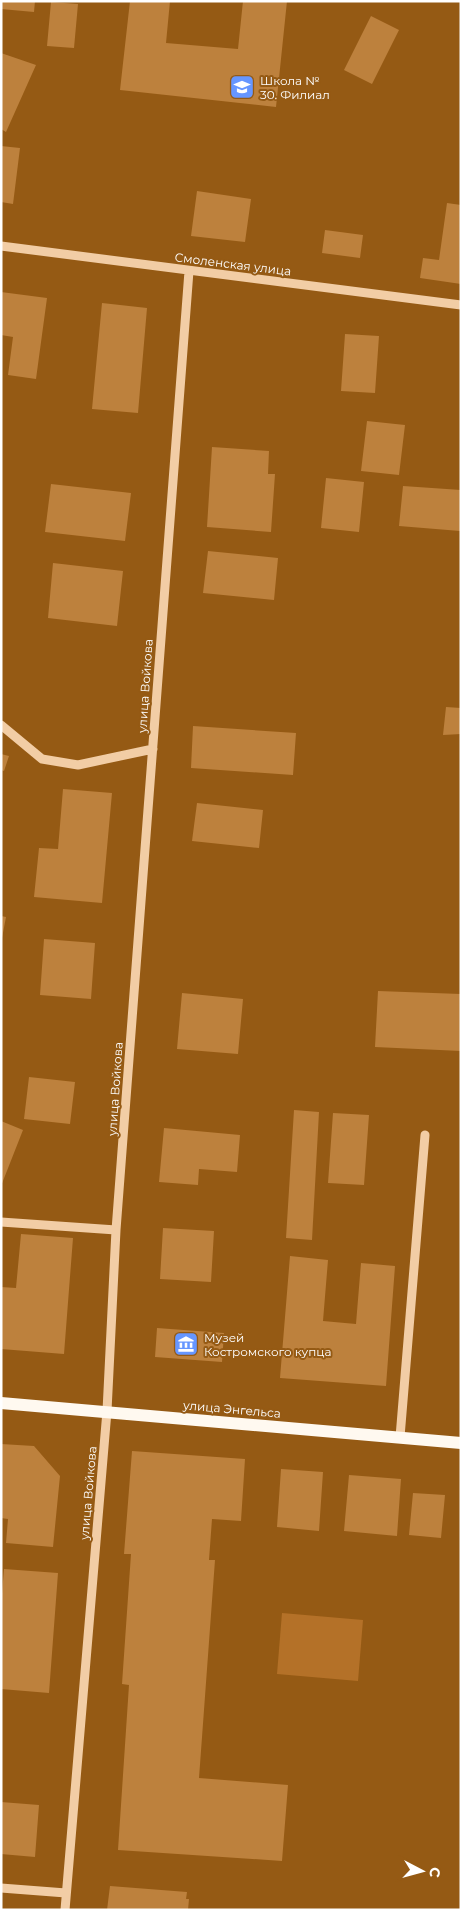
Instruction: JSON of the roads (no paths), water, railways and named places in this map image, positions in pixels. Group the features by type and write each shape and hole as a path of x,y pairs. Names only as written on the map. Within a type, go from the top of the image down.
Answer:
{"main road":[{"name":"улица Энгельса","path":"1,1403 461,1443"}],"street":[{"name":"Смоленская улица","path":"1,246 461,305"},
{"name":"улица Войкова","path":"65,1910 107,1411 116,1230 189,271"},
{"path":"1,726 42,760 78,765 153,748"},
{"path":"400,1437 425,1135"},
{"path":"1,1222 116,1230"},
{"path":"1,1888 66,1893"}],"place":[{"name":"Школа № 30. Филиал","path":"242,87"},
{"name":"Музей Костромского купца","path":"186,1344"}]}
